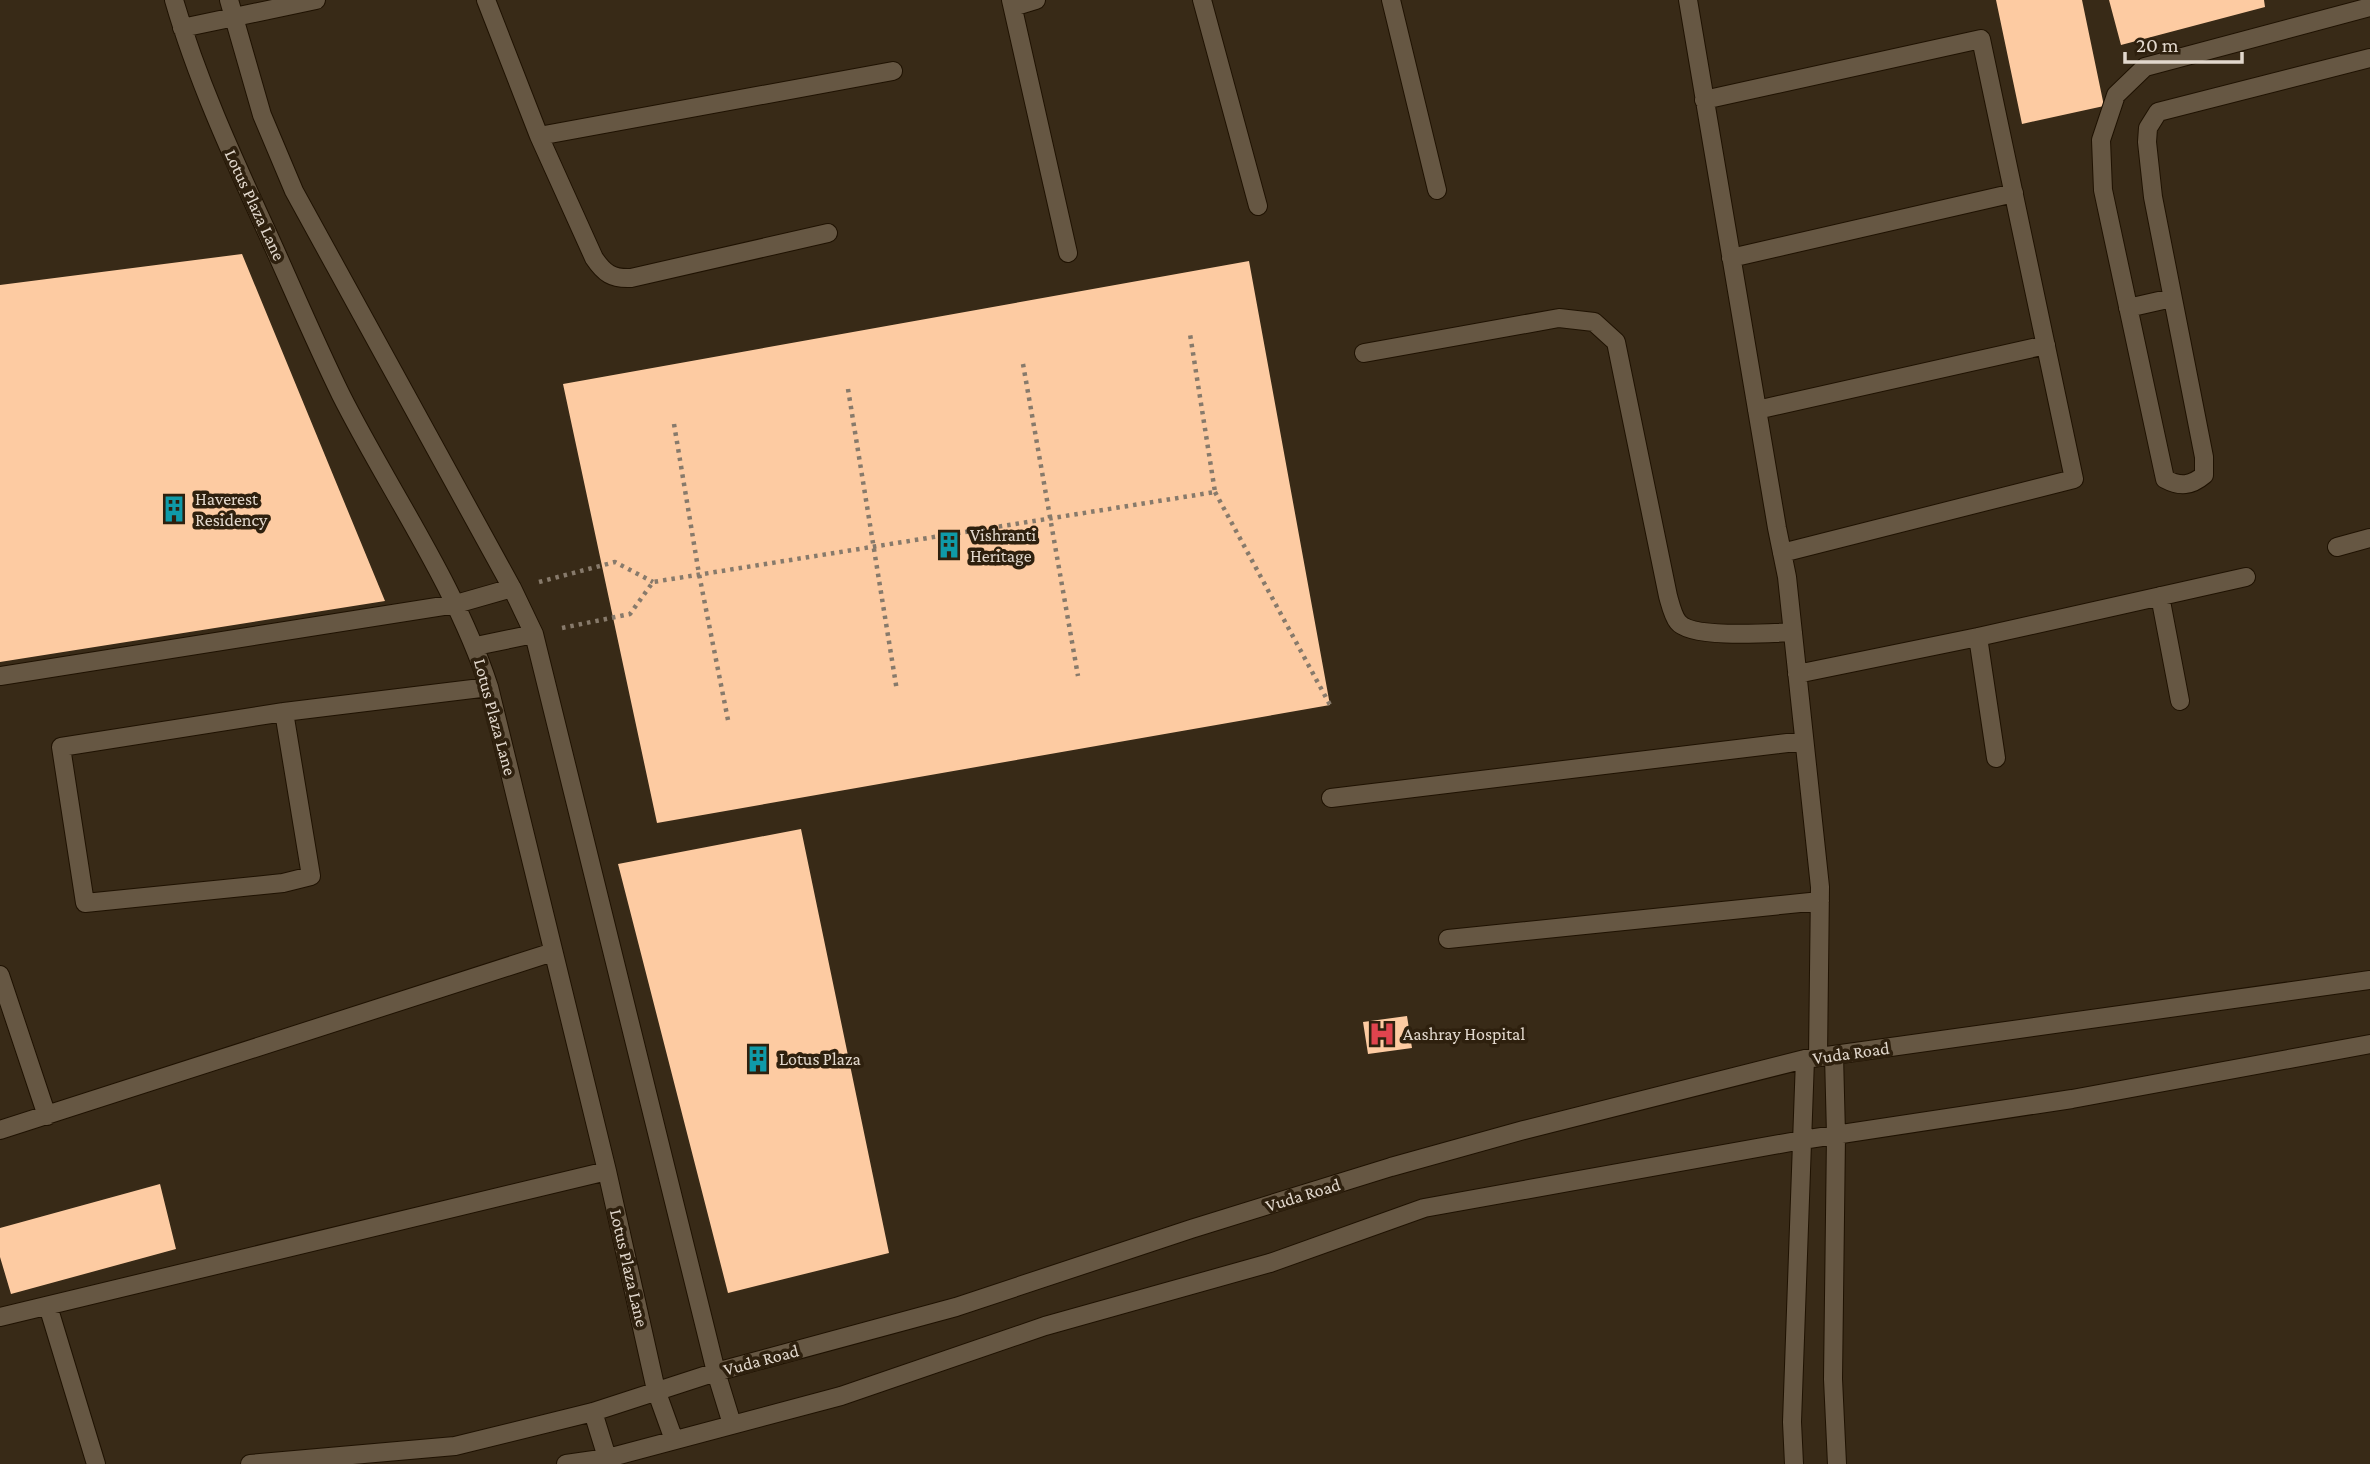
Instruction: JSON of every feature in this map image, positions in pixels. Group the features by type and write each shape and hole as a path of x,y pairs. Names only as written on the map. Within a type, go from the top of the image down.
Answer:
{"street":[{"name":"Lotus Plaza Lane","path":"174,0 220,130 341,395 456,604 476,646 489,687 607,1171 656,1390 674,1440"},
{"path":"182,28 230,9 316,0"},
{"path":"486,0 539,136 594,258 603,271 617,279 631,278 828,233"},
{"path":"1036,0 1012,4 1068,253"},
{"path":"1202,0 1258,206"},
{"path":"1391,0 1437,190"},
{"path":"1688,0 1782,553 1821,887 1819,1057 1802,1140 1792,1422 1794,1464"},
{"path":"2370,7 2146,67 2116,95 2101,140 2103,190 2165,479 2177,485 2195,483 2204,475 2204,457 2152,197 2148,128 2158,113 2370,58"},
{"path":"230,9 262,115 294,191 512,588 534,634 716,1372 732,1424"},
{"path":"1704,100 1981,39 2074,479 1782,553"},
{"path":"539,136 893,71"},
{"path":"1731,258 2014,193"},
{"path":"2128,308 2172,298"},
{"path":"1364,353 1559,318 1594,321 1616,342 1668,596 1678,622 1691,631 1752,634 1793,632"},
{"path":"1757,410 2046,345"},
{"path":"2337,547 2370,538"},
{"path":"1797,674 2246,577"},
{"path":"0,676 456,604 512,588"},
{"path":"2160,596 2180,701"},
{"path":"476,646 534,634"},
{"path":"1978,637 1996,758"},
{"path":"284,712 311,876 283,883 85,903 61,747 284,712 489,687"},
{"path":"1331,798 1804,741"},
{"path":"1448,939 1820,901"},
{"path":"0,1130 552,952"},
{"path":"0,975 47,1116"},
{"name":"Vuda Road","path":"250,1464 455,1446 593,1412 716,1372 956,1307 1191,1229 1391,1167 1524,1130 1819,1057 2370,980"},
{"path":"566,1464 608,1461 674,1440 841,1396 1045,1326 1270,1263 1424,1208 1802,1140 2072,1098 2370,1044"},
{"path":"1819,1057 1836,1135 1833,1378 1837,1464"},
{"path":"0,1317 607,1171"},
{"path":"48,1306 96,1464"},
{"path":"593,1412 608,1461"}],"path":[{"path":"1190,334 1215,492 1330,705"},
{"path":"1023,364 1078,676"},
{"path":"849,389 897,691"},
{"path":"674,424 699,574 728,720"},
{"path":"512,588 615,562 653,582 1215,492"},
{"path":"534,634 630,614 653,582"}],"building":[{"path":"1996,0 2082,0 2104,106 2022,124"},
{"path":"2109,0 2264,0 2265,7 2121,45"},
{"name":"Haverest Residency","path":"242,254 385,601 0,662 0,285"},
{"name":"Vishranti Heritage","path":"1249,261 1330,705 657,823 563,384"},
{"name":"Lotus Plaza","path":"801,829 889,1253 728,1293 618,864"},
{"path":"1407,1016 1412,1048 1368,1054 1363,1022"},
{"path":"160,1184 176,1249 11,1294 0,1257 0,1228"}],"place":[{"name":"Haverest Residency","path":"174,509"},
{"name":"Vishranti Heritage","path":"949,545"},
{"name":"Aashray Hospital","path":"1382,1034"},
{"name":"Lotus Plaza","path":"758,1059"}]}
